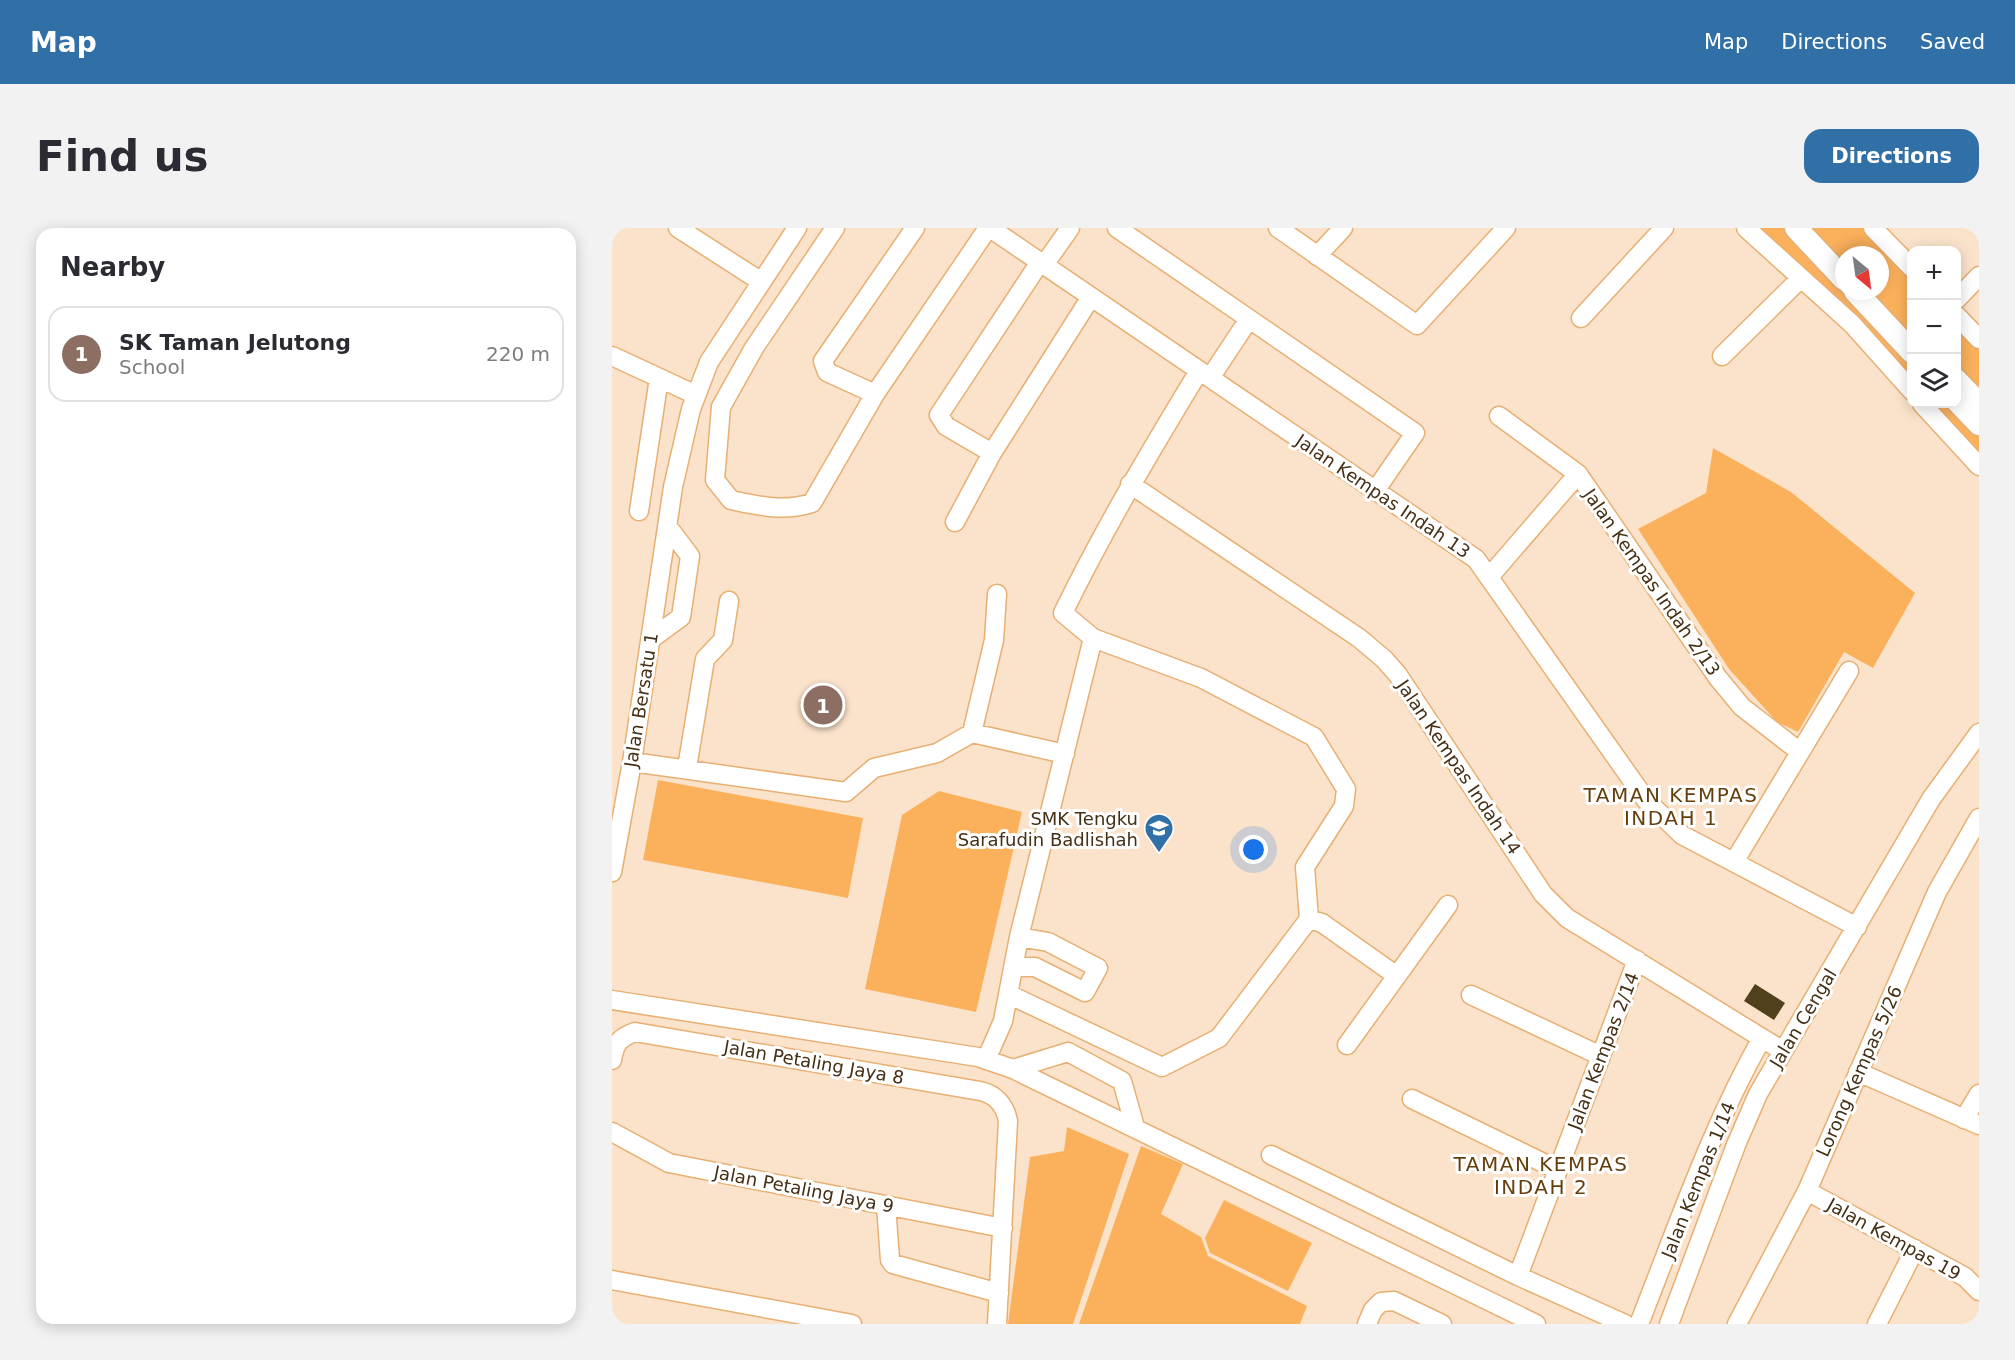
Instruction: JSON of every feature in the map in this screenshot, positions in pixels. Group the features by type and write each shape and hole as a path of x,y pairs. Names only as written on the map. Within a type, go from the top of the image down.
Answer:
{"main road":[{"path":"1796,228 1835,269"},
{"path":"1813,228 1835,251"},
{"path":"1863,300 1907,348"},
{"path":"1881,300 1907,328"},
{"path":"1961,385 1979,404"},
{"path":"1961,405 1979,424"}],"street":[{"path":"678,228 760,281"},
{"name":"Jalan Bersatu 1","path":"612,872 632,762 680,451 696,395 709,362 760,281 797,228"},
{"path":"835,228 754,348 721,407 715,480 731,500 774,508 795,508 813,503 874,394 989,228"},
{"path":"874,394 827,372 823,361 915,228"},
{"name":"Jalan Kempas Indah 13","path":"989,228 1476,559 1646,800 1682,835 1857,927"},
{"path":"992,453 946,426 939,415 1042,263 1070,228"},
{"path":"1117,228 1415,432 1376,491"},
{"path":"1278,228 1412,325 1422,322 1506,228"},
{"path":"1317,256 1343,228"},
{"path":"1581,318 1664,228"},
{"path":"1746,228 1852,324 1907,387"},
{"path":"1873,228 1907,264"},
{"path":"1961,295 1979,276"},
{"path":"1722,356 1800,279"},
{"path":"955,522 992,453 1091,297"},
{"path":"1008,994 1162,1067 1219,1038 1309,919 1305,867 1344,806 1346,789 1314,737 1201,678 1093,638 1063,613 1094,548 1130,484 1205,374 1249,319"},
{"path":"1961,320 1979,339"},
{"path":"728,332 754,348"},
{"path":"612,356 696,395"},
{"path":"639,511 659,378"},
{"path":"1926,408 1979,466"},
{"name":"Jalan Kempas Indah 2/13","path":"1499,416 1578,474 1718,678 1742,707 1800,753"},
{"path":"1490,576 1578,474"},
{"name":"Jalan Kempas Indah 14","path":"1130,484 1359,638 1384,659 1398,675 1543,894 1567,918 1783,1051"},
{"path":"651,639 681,616 690,556 668,527"},
{"path":"972,733 994,640 997,594"},
{"path":"687,768 705,659 723,640 729,601"},
{"path":"986,1060 1003,1021 1019,937 1093,638"},
{"path":"1734,862 1849,671"},
{"path":"632,762 846,792 874,768 937,753 972,733 1065,754"},
{"name":"Jalan Cengal","path":"1669,1324 1736,1145 1758,1094 1931,799 1979,733"},
{"name":"Lorong Kempas 5/26","path":"1737,1324 1807,1191 1937,892 1979,818"},
{"path":"1347,1045 1448,906"},
{"path":"1309,919 1322,922 1397,976"},
{"path":"1013,967 1035,967 1085,992 1098,968 1048,942 1019,937"},
{"name":"Jalan Kempas 2/14","path":"1518,1276 1637,960"},
{"path":"1471,994 1601,1056"},
{"path":"612,1000 788,1026 986,1060 1013,1069 1536,1324"},
{"path":"786,1057 788,1026"},
{"name":"Jalan Petaling Jaya 8","path":"612,1060 615,1044 623,1037 635,1032 986,1092 1001,1104 1008,1121 1003,1228"},
{"name":"Jalan Kempas 1/14","path":"1639,1324 1720,1124 1741,1076 1762,1038"},
{"path":"1013,1069 1068,1052 1122,1081 1135,1127"},
{"path":"1858,1072 1972,1122 1979,1094"},
{"path":"1412,1099 1558,1170"},
{"name":"Jalan Petaling Jaya 9","path":"612,1132 669,1162 1003,1228"},
{"path":"1271,1155 1518,1276 1625,1324"},
{"name":"Jalan Kempas 19","path":"1807,1191 1965,1277 1979,1291"},
{"path":"886,1205 890,1260 893,1264 999,1293"},
{"path":"997,1324 1003,1228"},
{"path":"1877,1324 1915,1249"},
{"path":"612,1280 808,1320 852,1324"},
{"path":"1367,1324 1373,1310 1381,1302 1394,1301 1442,1324"}],"shaded area":[{"path":"1746,228 1796,228 1835,269 1835,300 1863,300 1907,348 1907,387"},
{"path":"1813,228 1873,228 1907,264 1907,328 1881,300 1889,300 1889,246 1835,246 1835,251"},
{"path":"1961,320 1979,339 1979,404 1961,384"},
{"path":"1927,408 1961,408 1979,424 1979,466"},
{"path":"1713,448 1791,492 1915,593 1873,668 1844,652 1798,732 1777,722 1729,669 1638,529 1706,493"},
{"path":"658,780 863,818 848,898 643,860"},
{"path":"939,791 1022,812 976,1012 865,989 902,815"},
{"path":"1067,1127 1129,1154 1073,1324 1008,1324 1030,1157 1064,1151"},
{"path":"1141,1146 1183,1164 1161,1214 1201,1237 1208,1256 1307,1306 1300,1324 1079,1324"},
{"path":"1224,1200 1312,1243 1288,1291 1210,1253 1205,1238"}],"building":[{"path":"1755,984 1785,1003 1774,1020 1744,1001"}],"place":[{"name":"SK Taman Jelutong","path":"823,705"},
{"name":"SMK Tengku Sarafudin Badlishah","path":"1159,854"}],"district":[{"name":"TAMAN KEMPAS INDAH 1","path":"1671,806"},
{"name":"TAMAN KEMPAS INDAH 2","path":"1541,1176"}]}
